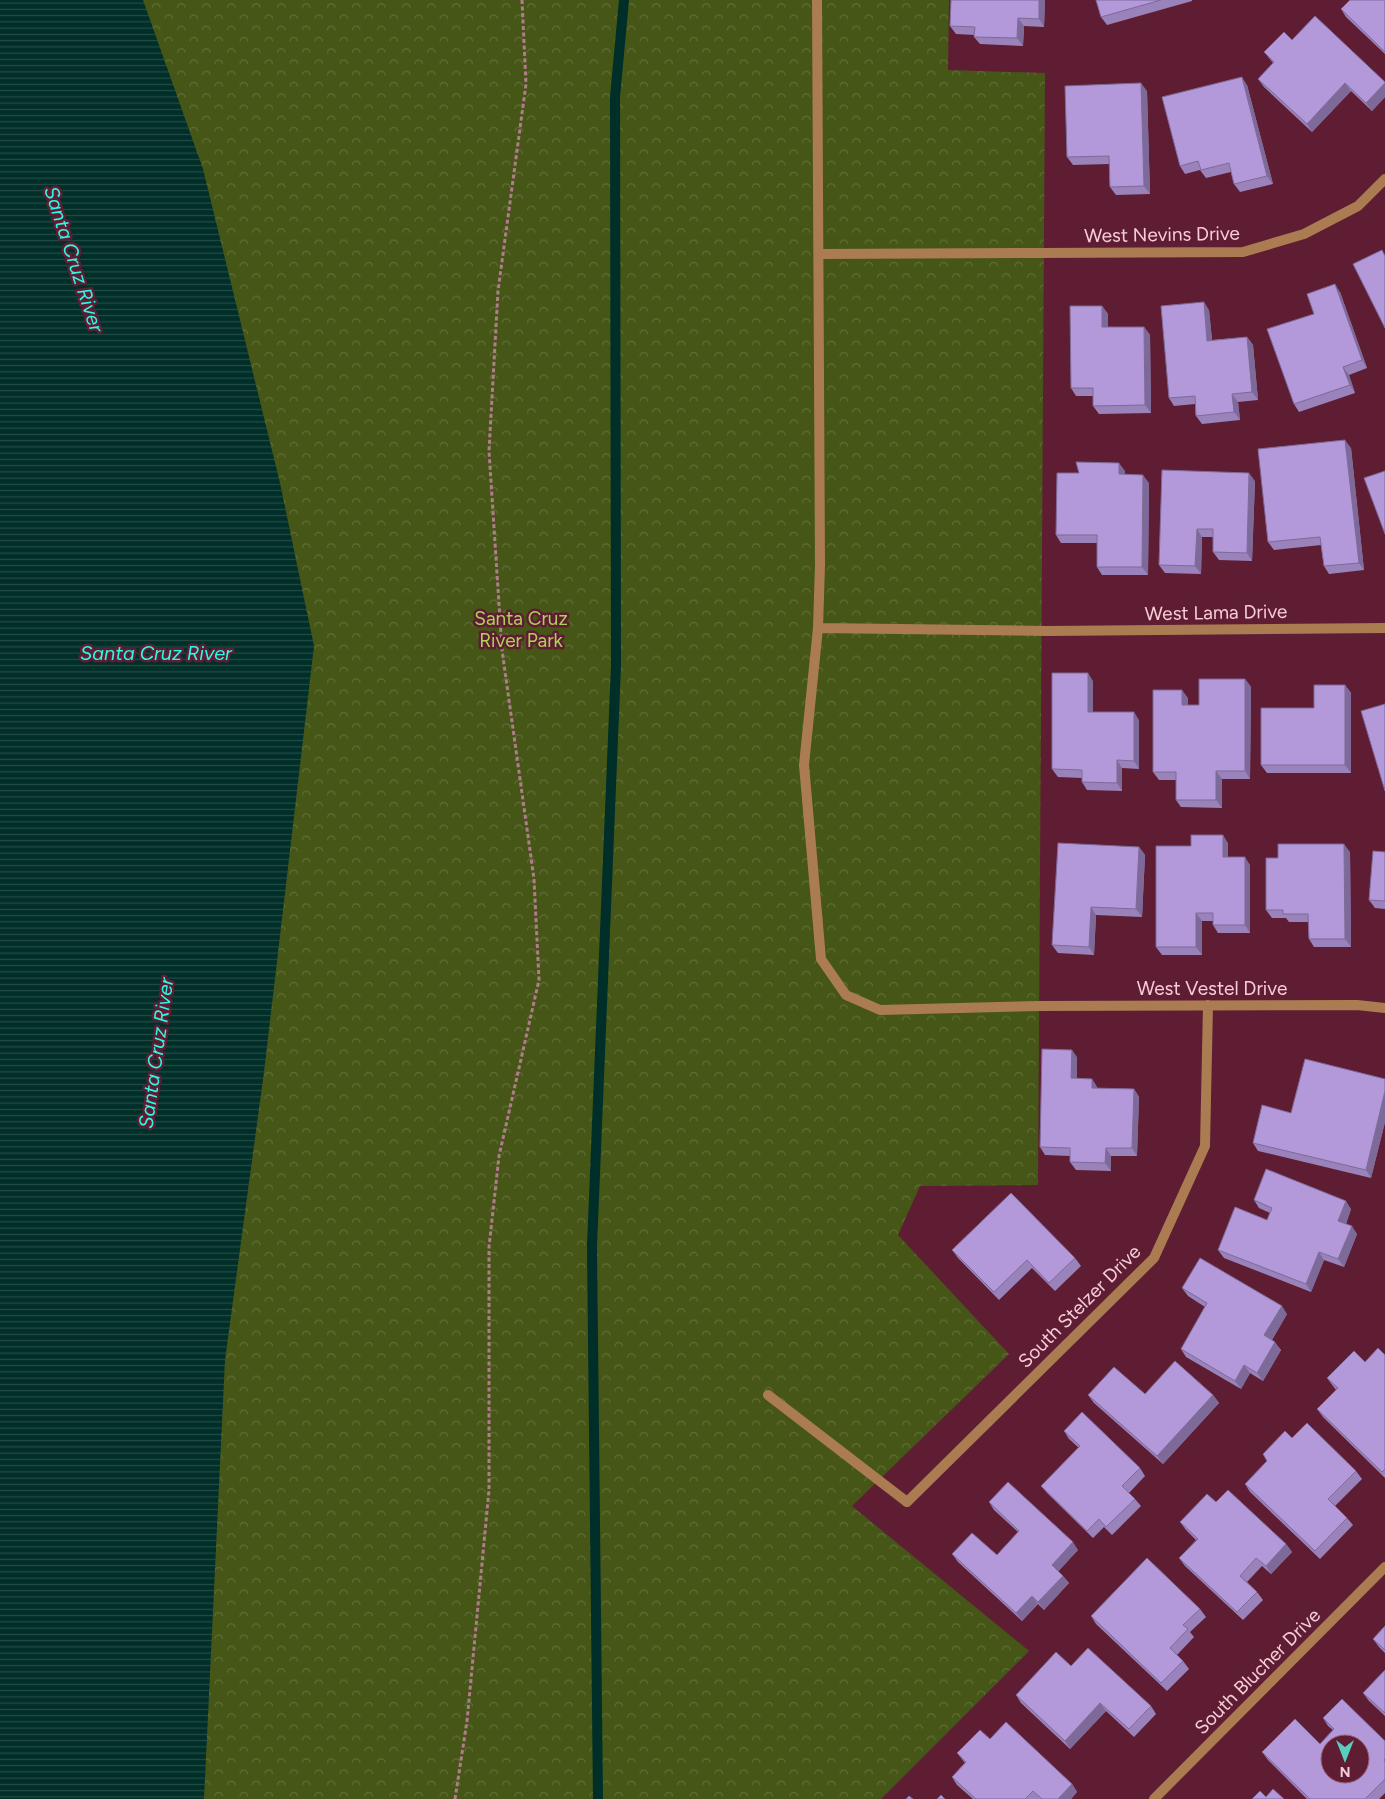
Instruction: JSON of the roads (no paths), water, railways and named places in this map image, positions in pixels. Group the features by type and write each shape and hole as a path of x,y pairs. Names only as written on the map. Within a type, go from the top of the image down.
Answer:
{"street":[{"name":"West Vestel Drive","path":"817,0 820,564 818,628 804,765 821,959 846,995 880,1010 1039,1006 1208,1005 1358,1005 1385,1008"},
{"name":"West Nevins Drive","path":"818,254 1243,252 1304,234 1358,206 1385,179"},
{"name":"West Lama Drive","path":"818,628 1047,631 1385,628"},
{"name":"South Stelzer Drive","path":"768,1395 907,1502 1154,1258 1205,1146 1208,1005"},
{"name":"South Blucher Drive","path":"1154,1799 1385,1567"}],"water":[{"name":"Santa Cruz River","path":"0,0 143,0 203,169 280,483 314,646 264,1072 225,1360 204,1799 0,1799"}],"waterway":[{"path":"598,1799 592,1246 616,665 615,97 624,0"}],"park label":[{"name":"Santa Cruz River Park","path":"521,629"}]}
